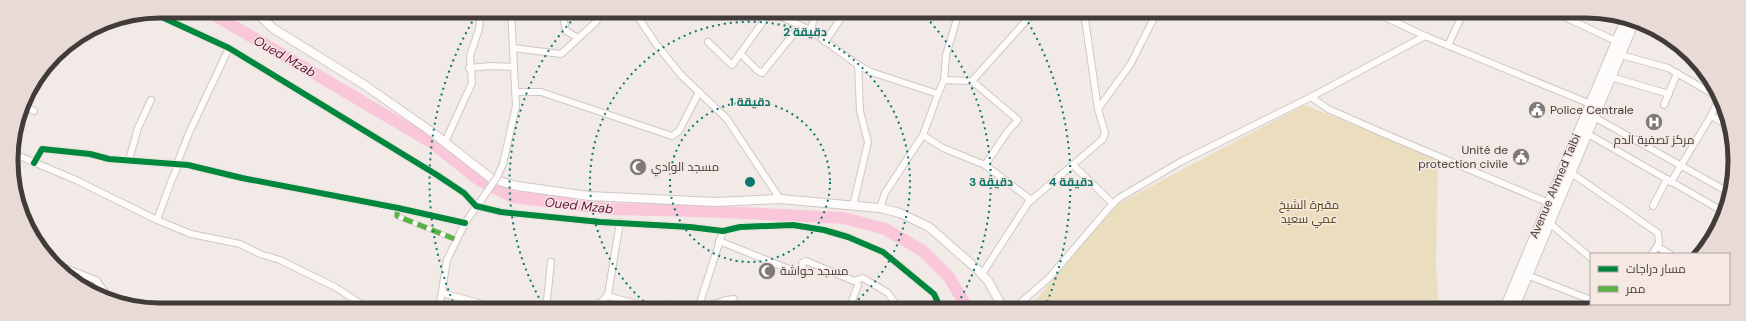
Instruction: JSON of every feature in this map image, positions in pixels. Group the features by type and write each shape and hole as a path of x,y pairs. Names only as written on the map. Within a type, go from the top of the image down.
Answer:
{"main road":[{"name":"Avenue Ahmed Talbi","path":"1507,303 1549,203 1621,44 1625,24"},
{"path":"1516,303 1550,224 1570,172 1588,134 1594,117 1594,105 1611,77 1621,55 1621,44 1632,26"}],"street":[{"path":"166,18 229,48 437,175 478,204 501,212 723,231 740,227 792,225 809,227 848,237 883,252 934,294 938,303"},
{"path":"262,18 274,29 362,84 445,142 463,158 492,179 518,186 589,196 715,202 780,199 880,208 912,218 929,227 982,274 1001,303"},
{"path":"445,142 471,87 472,79 469,68 470,56 479,29 480,18"},
{"path":"440,303 445,267 465,224 497,177 503,164 514,120 516,92 510,18"},
{"path":"563,18 566,31 578,38"},
{"path":"512,48 561,54 596,22 597,18"},
{"path":"639,18 671,62 727,119 780,199"},
{"path":"708,42 731,65 741,54 766,18"},
{"path":"783,18 810,30 858,65 871,72 938,94"},
{"path":"810,30 815,18"},
{"path":"825,42 841,18"},
{"path":"880,208 885,193 922,135 944,80 946,55 957,18"},
{"path":"972,80 1029,18"},
{"path":"982,274 1031,200 1103,139 1104,126 1098,108 1085,18"},
{"path":"1098,108 1130,65 1154,18"},
{"path":"1387,18 1425,36 1594,105"},
{"path":"1448,45 1461,18"},
{"path":"1567,18 1621,44"},
{"path":"741,54 758,71 762,73 800,26"},
{"path":"1020,303 1049,278 1113,204 1182,162 1311,97 1425,36"},
{"path":"157,220 195,116 229,48"},
{"path":"1621,55 1664,67 1677,73 1712,94"},
{"path":"853,206 868,142 860,111 858,65"},
{"path":"469,68 490,66 514,67"},
{"path":"1664,105 1677,73"},
{"path":"1611,77 1669,94"},
{"path":"944,80 972,80 1018,118 1018,121 1008,131 986,165"},
{"path":"516,92 541,92 672,136 679,131 700,92"},
{"path":"1311,97 1328,108 1370,128 1549,203"},
{"path":"129,160 138,128 152,100"},
{"path":"1653,206 1711,116 1716,103"},
{"path":"28,108 34,111"},
{"path":"1711,116 1722,122"},
{"path":"1594,117 1725,190"},
{"path":"1588,134 1719,209"},
{"path":"922,135 943,148 986,165 1031,200"},
{"path":"34,163 44,148 90,154 109,159 177,164 398,208 465,224"},
{"path":"18,156 90,186 157,220 191,234 240,244 260,254 280,260 335,287 359,303"},
{"path":"1073,165 1113,204"},
{"path":"1570,172 1655,231 1659,236 1658,247 1653,253"},
{"path":"398,208 398,216 457,240"},
{"path":"1543,217 1590,257"},
{"path":"597,303 607,296 620,222"},
{"path":"702,303 723,231"},
{"path":"719,241 799,273 803,270 802,263 806,261 854,281 863,278 888,293 895,303"},
{"path":"1658,247 1668,253"},
{"path":"545,303 547,300 551,262"},
{"path":"68,269 96,280 104,291"},
{"path":"1528,275 1590,300"},
{"path":"851,303 858,286"},
{"path":"442,293 479,303"},
{"path":"607,296 633,303"},
{"path":"717,303 734,299"}],"green space":[{"name":"مقبرة الشيخ عمي سعيد","path":"1304,105 1438,158 1436,263 1439,303 1033,303 1116,205"}],"waterway":[{"name":"Oued Mzab","path":"220,18 431,142 479,180 513,197 609,209 701,211 844,218 885,229 923,251 949,277 964,303"}],"marked path":[{"path":"398,208 397,216 457,240"}],"cycle path":[{"path":"164,18 229,48 437,175 464,193 476,206 501,212 600,222 690,227 723,231 740,227 793,225 824,230 848,237 883,252 934,294 938,303"},
{"path":"34,163 42,149 90,154 109,159 188,165 242,178 398,208 465,223"}],"place":[{"name":"Police Centrale","path":"1537,110"},
{"name":"مركز تصفية الدم","path":"1654,122"},
{"name":"Unité de protection civile","path":"1521,157"},
{"name":"مسجد الوادي","path":"638,167"},
{"name":"مسجد حواشة","path":"767,271"}]}
